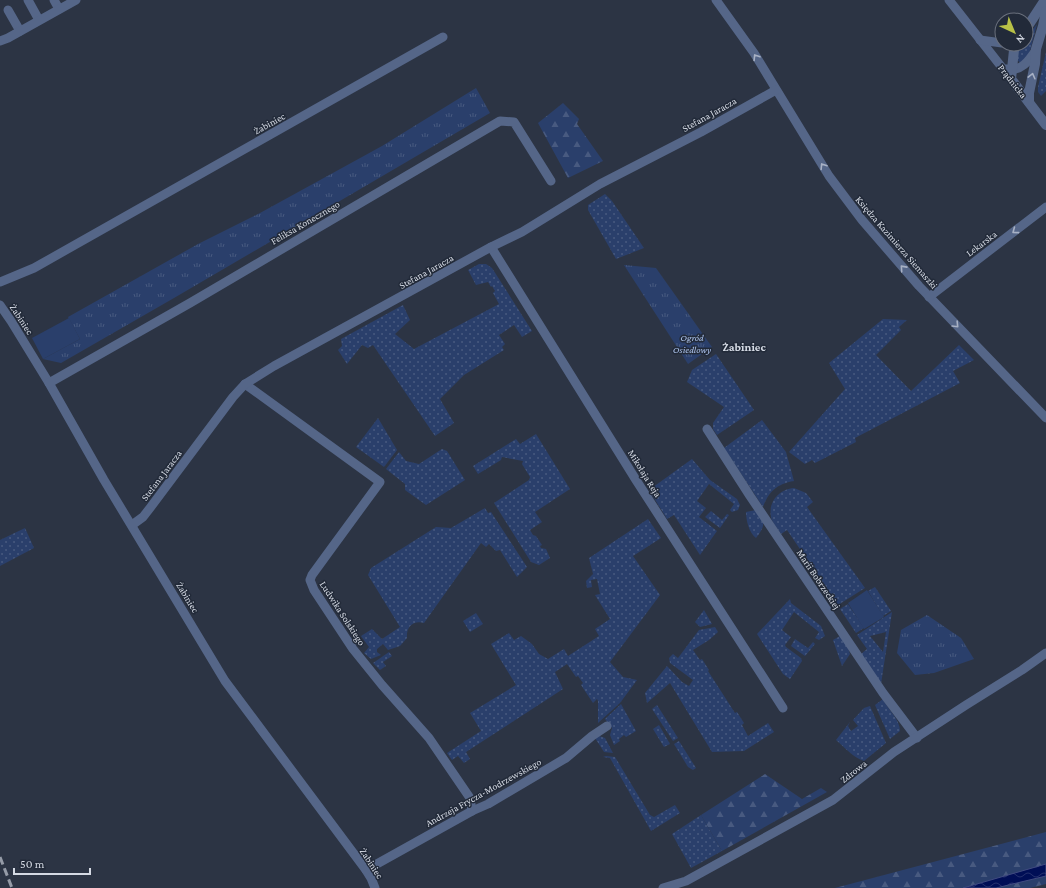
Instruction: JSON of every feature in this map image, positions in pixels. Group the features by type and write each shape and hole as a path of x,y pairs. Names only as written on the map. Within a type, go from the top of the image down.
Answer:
{"street":[{"path":"28,0 39,20"},
{"path":"54,0 59,9"},
{"path":"0,41 76,0"},
{"name":"Księdza Kazimierza Siemaszki","path":"716,0 744,39 829,176 862,220 929,296 1046,418"},
{"name":"Prądnicka","path":"949,0 980,40 1009,72 1046,125"},
{"path":"1034,17 1045,0"},
{"path":"8,10 20,31"},
{"path":"1009,72 1030,60 1036,49 1046,10"},
{"name":"Żabiniec","path":"0,282 34,268 443,37"},
{"path":"980,40 994,42"},
{"path":"1029,102 1036,49"},
{"path":"1009,72 1014,52"},
{"name":"Stefana Jaracza","path":"132,525 143,517 233,397 245,384 274,366 491,247 522,232 600,184 706,129 776,90"},
{"name":"Feliksa Konecznego","path":"48,383 203,295 500,120 514,122 551,181"},
{"name":"Lekarska","path":"929,296 1046,207"},
{"name":"Mikołaja Reja","path":"491,247 636,480 783,708"},
{"name":"Żabiniec","path":"0,306 11,321 104,480 225,681 366,870 375,888"},
{"name":"Ludwika Solskiego","path":"245,384 380,482 312,574 310,580 314,590 353,650 429,738 470,798 472,811"},
{"name":"Marii Bobrzeckiej","path":"707,429 750,496 883,693 917,738"},
{"name":"Zdrowa","path":"663,888 686,882 833,800 894,752 1046,653"},
{"name":"Andrzeja Frycza-Modrzewskiego","path":"366,870 472,811 488,804 566,758 592,736 607,726"}],"green space":[{"path":"1037,24 1034,36 1034,28"},
{"path":"1018,52 1030,52 1028,56 1020,63 1016,58"},
{"path":"1046,52 1046,91 1041,96 1038,92 1038,87"},
{"path":"476,88 490,113 61,363 43,359 80,339 68,317 198,244 260,213 382,146"},
{"path":"563,103 579,119 577,124 603,161 568,178 538,123"},
{"path":"605,194 612,201 644,248 616,259 588,210 588,205"},
{"path":"479,264 486,264 492,268 532,331 522,337 514,325 499,335 505,344 502,347 504,350 464,375 440,399 454,423 435,436 373,345 368,348 362,345 347,364 338,350 342,346 341,339 403,305 410,320 395,334 414,349 499,304 493,293 495,291 492,286 491,287 488,282 476,285 468,270"},
{"name":"Ogród Osiedlowy","path":"624,265 656,268 712,347 688,364"},
{"path":"69,318 80,339 43,359 32,338"},
{"path":"883,319 907,320 899,327 901,330 876,355 911,391 959,345 974,360 953,371 960,383 855,438 856,442 815,463 812,460 805,464 789,452 845,389 829,363"},
{"path":"716,354 754,410 717,435 713,429 713,423 724,407 687,382 692,370"},
{"path":"378,418 397,450 384,467 356,447"},
{"path":"762,420 786,452 794,481 778,486 774,489 763,507 724,448"},
{"path":"536,434 570,489 535,512 542,522 530,530 542,545 540,546 541,548 546,549 550,558 539,565 531,562 494,503 529,480 530,477 522,464 523,461 502,457 501,460 478,474 473,466 516,439 520,444"},
{"path":"442,449 447,451 465,480 426,505 405,490 405,484 386,469 399,452 406,461 419,464"},
{"path":"692,459 710,480 737,499 740,505 738,510 732,512 730,510 734,504 709,484 697,501 706,508 699,517 717,531 700,555 674,515 667,519 649,490"},
{"path":"794,488 806,493 813,502 807,507 865,588 838,605 787,530 781,534 771,517 771,506 776,497 784,491"},
{"path":"485,508 488,513 491,512 527,567 517,577 500,550 496,551 489,544 486,547 481,543 424,623 420,622 411,625 407,638 400,646 388,650 383,644 377,649 377,652 381,655 371,659 364,653 369,647 361,636 372,629 382,639 400,627 368,575 371,568 436,527 451,528"},
{"path":"756,510 763,521 763,527 756,538 751,533 748,526 746,512"},
{"path":"711,511 722,520 727,514 729,515 720,528 705,517"},
{"path":"648,519 661,538 633,556 660,595 610,662 623,677 637,680 620,703 598,723 597,699 593,703 581,685 583,683 578,676 576,677 567,664 555,672 563,689 466,752 470,759 464,763 458,756 452,760 447,753 481,731 470,713 516,685 491,644 509,633 514,640 521,636 532,644 539,654 548,659 564,649 568,656 599,636 595,629 610,619 595,595 600,594 597,579 591,580 592,587 587,588 586,581 593,574 589,558"},
{"path":"25,528 34,548 0,566 0,540"},
{"path":"875,587 891,611 883,616 868,591"},
{"path":"867,590 884,617 864,629 848,603"},
{"path":"790,599 791,603 821,626 825,636 819,640 815,638 819,632 794,612 782,630 791,637 785,645 786,647 801,658 802,661 790,679 783,674 757,634"},
{"path":"848,604 864,628 856,633 840,609"},
{"path":"704,610 712,624 700,627 695,622"},
{"path":"892,612 881,684 861,654 867,649 857,635","holes":["886,632 883,652 870,636"]},
{"path":"476,613 483,624 470,632 463,621"},
{"path":"927,615 961,638 974,659 934,673 915,675 897,653 901,630"},
{"path":"715,627 718,632 709,640 693,650 700,660 702,659 735,713 737,712 744,723 742,725 748,736 768,723 774,732 744,751 712,752 670,683 647,703 645,693 667,666 682,682 689,686 693,680 670,663 669,658 673,654 678,658 699,630"},
{"path":"840,636 850,654 842,666 833,640"},
{"path":"795,639 808,648 813,642 815,644 805,656 791,646"},
{"path":"389,652 392,656 383,662 386,666 380,670 373,663"},
{"path":"883,699 898,722 900,731 890,739 875,705"},
{"path":"621,704 636,731 626,737 624,735 619,739 620,741 614,745 610,735 612,728 605,719"},
{"path":"657,705 678,738 673,741 652,709"},
{"path":"870,706 886,743 864,761 853,755 836,740 850,722 848,726 851,731 858,726 853,720 864,708"},
{"path":"659,725 670,744 664,747 653,729"},
{"path":"599,736 605,738 613,753 604,752 595,738"},
{"path":"679,741 696,768 693,770 688,767 674,744"},
{"path":"603,757 615,757 650,815 654,817 675,805 680,813 651,831 610,758"},
{"path":"765,774 802,799 821,788 827,792 722,851 701,815"},
{"path":"701,815 722,851 691,868 672,834"},
{"path":"1046,832 1046,884 1030,888 835,888"}],"water":[{"path":"1046,864 1046,876 996,888 963,888"}],"railway":[{"path":"0,857 12,888"}],"district":[{"name":"Żabiniec","path":"744,347"}]}
